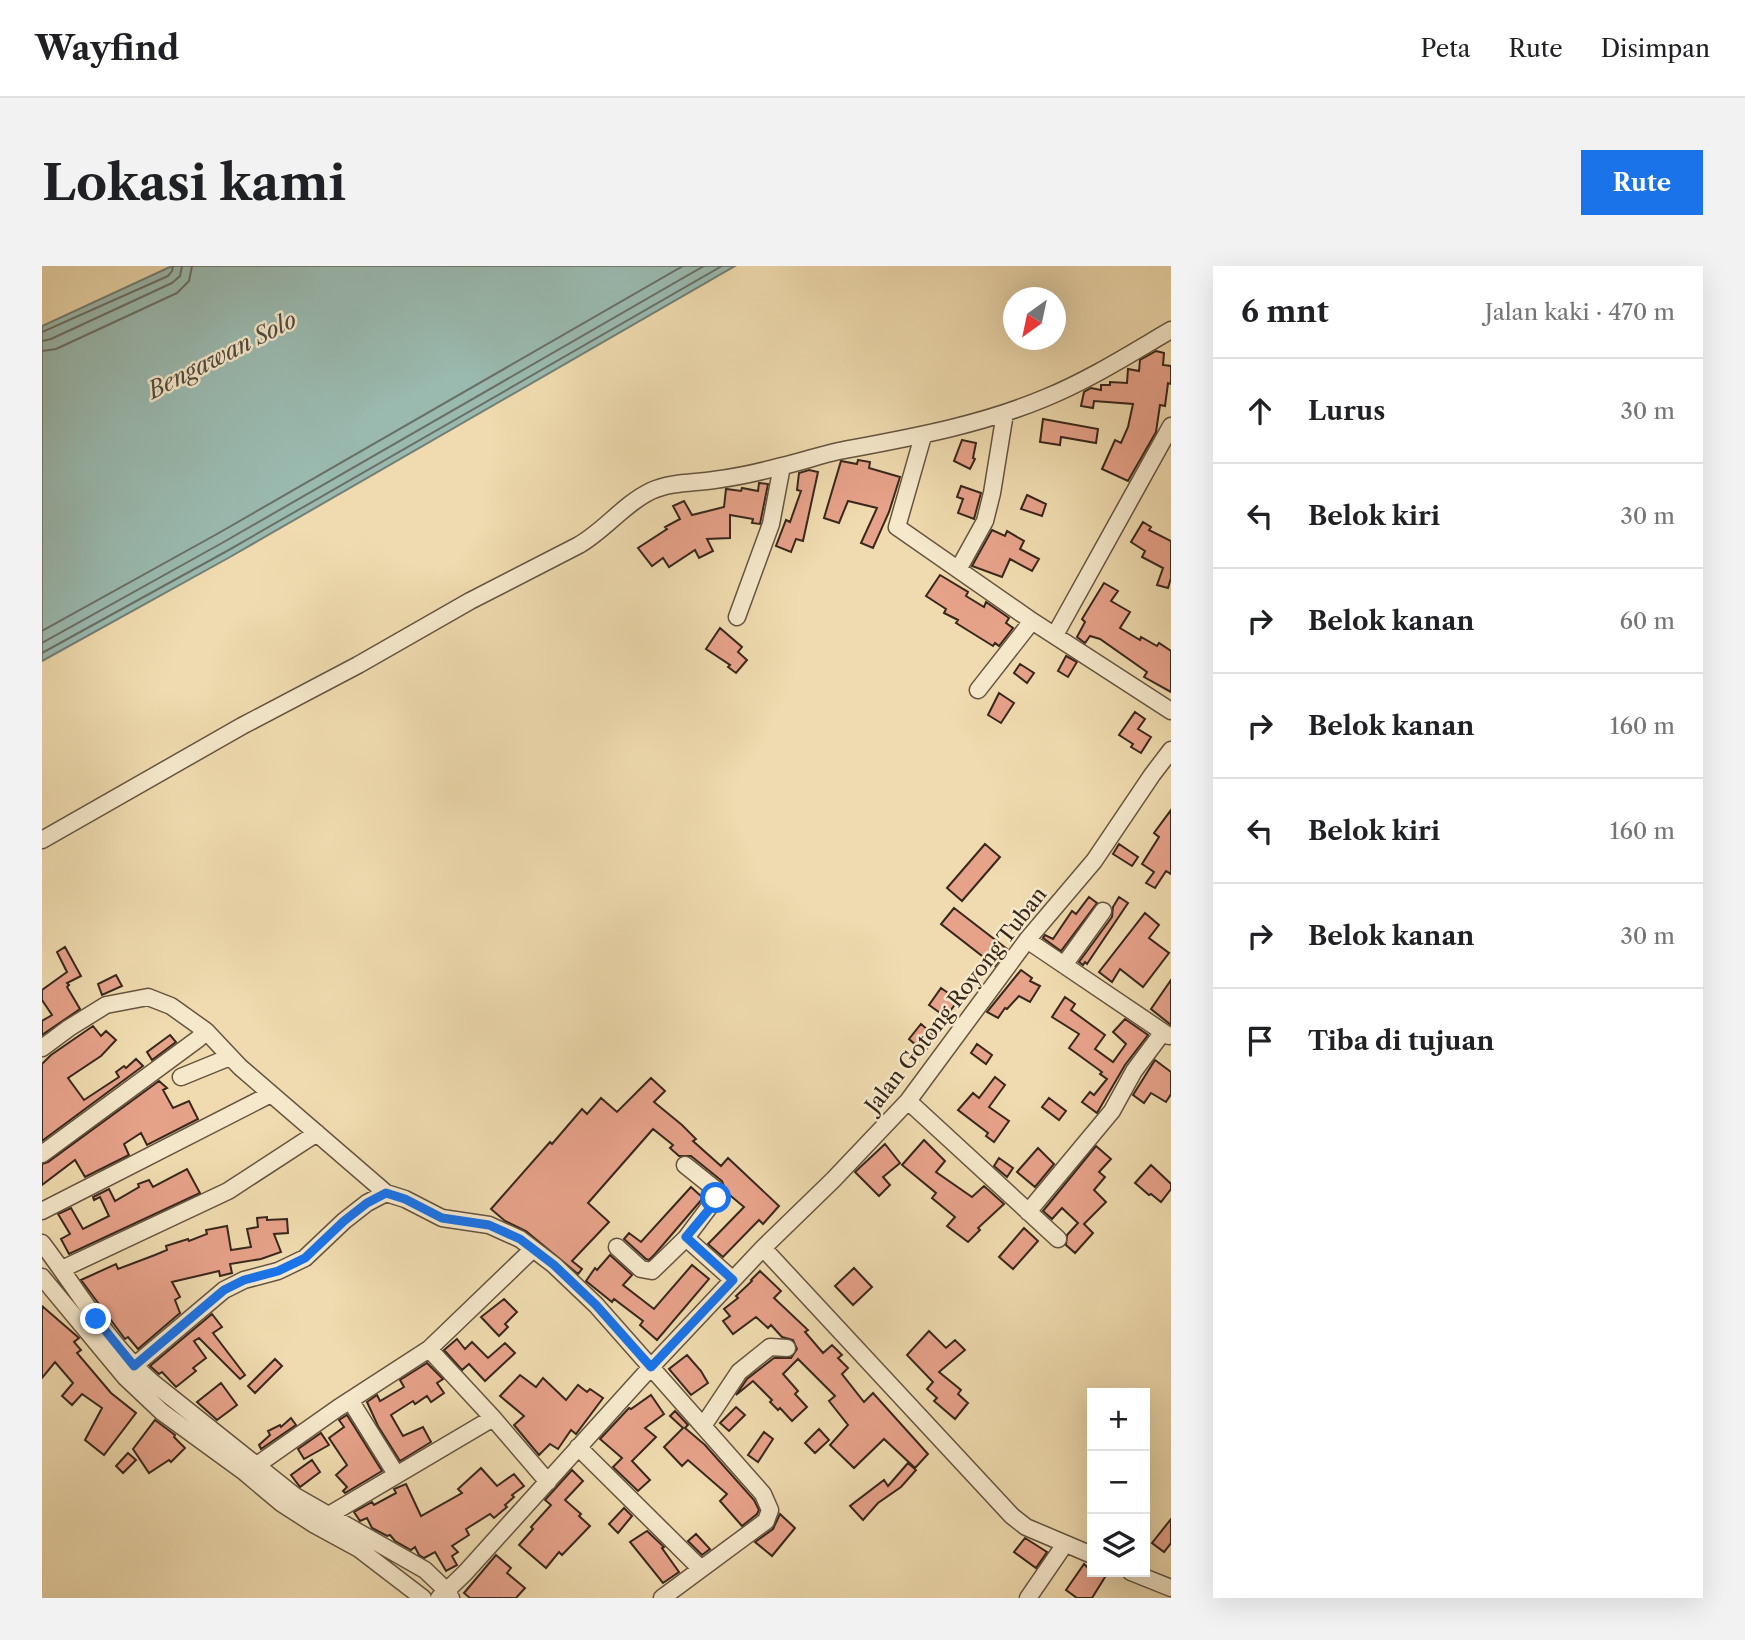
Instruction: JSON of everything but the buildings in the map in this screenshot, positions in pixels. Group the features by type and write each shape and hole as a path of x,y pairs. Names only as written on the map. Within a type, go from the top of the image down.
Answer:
{"street":[{"path":"42,840 242,726 593,537 634,501 652,491 667,486 717,480 835,452 923,436 1005,413 1078,383 1171,330"},
{"path":"958,568 985,521 1005,413"},
{"path":"1055,635 1171,426"},
{"path":"923,436 897,527 1032,621 1171,711"},
{"path":"737,617 771,524 782,466"},
{"path":"978,690 1032,621"},
{"name":"Jalan Gotong Royong Tuban","path":"446,1596 651,1367 763,1248 908,1101 1027,940 1094,861 1171,750"},
{"path":"1064,965 1103,911"},
{"path":"1027,940 1167,1035 1134,1071 1112,1111 1028,1212"},
{"path":"42,1048 106,1006 148,997 171,1006 206,1031 271,1094 386,1193 405,1199 442,1218 489,1225 520,1239 554,1265 596,1305 763,1494 770,1510 766,1521 663,1598"},
{"path":"42,1154 206,1031"},
{"path":"181,1077 230,1057"},
{"path":"42,1210 271,1094"},
{"path":"908,1101 1058,1239"},
{"path":"62,1269 228,1191 317,1133"},
{"path":"617,1247 641,1269 652,1271 712,1206 716,1198 715,1189 685,1165"},
{"path":"134,1366 224,1290 244,1280 278,1271 305,1258 344,1221 367,1203 386,1193"},
{"path":"686,1237 733,1280"},
{"path":"42,1243 96,1319 134,1366 295,1496 425,1570 446,1596"},
{"path":"763,1248 1012,1516 1026,1527 1087,1553"},
{"path":"257,1465 429,1349 533,1249"},
{"path":"42,1277 125,1377 162,1412 282,1503 359,1549 423,1598"},
{"path":"703,1426 738,1372 770,1347 787,1348"},
{"path":"429,1349 548,1482"},
{"path":"350,1400 396,1474"},
{"path":"328,1515 493,1418"},
{"path":"578,1447 700,1568"},
{"path":"1028,1598 1065,1544"},
{"path":"1144,1577 1171,1588"}],"water":[{"name":"Bengawan Solo","path":"172,266 735,266 230,557 42,661 42,326"}],"route":[{"path":"96,1319 134,1366 224,1290 244,1280 278,1271 305,1258 344,1221 367,1203 386,1193 405,1199 442,1218 489,1225 520,1239 554,1265 596,1305 651,1367 733,1280 686,1237 716,1198"}]}
